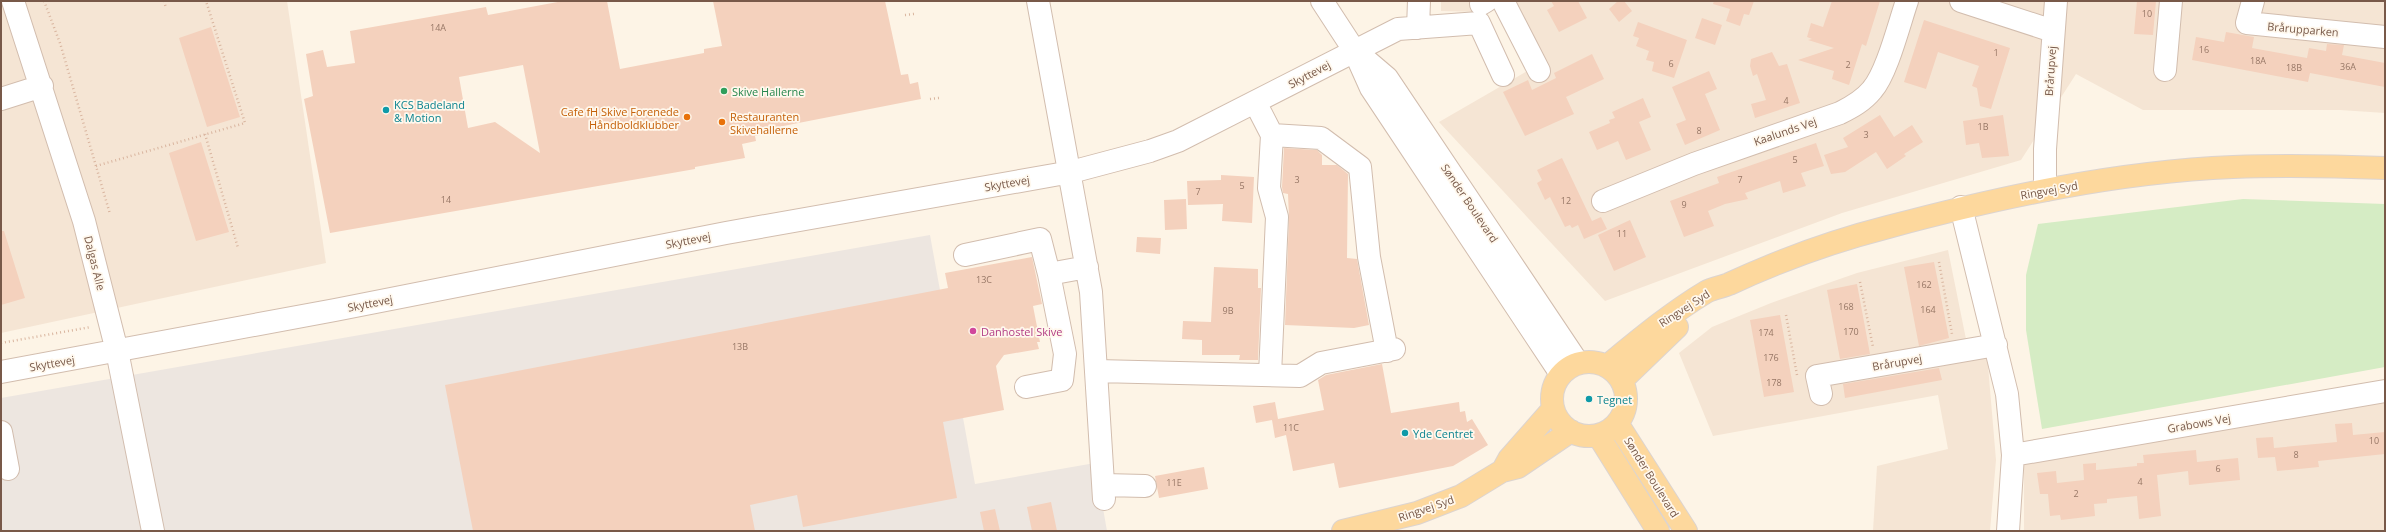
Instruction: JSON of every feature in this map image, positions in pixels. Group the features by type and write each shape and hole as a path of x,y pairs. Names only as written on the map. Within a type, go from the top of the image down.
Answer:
{"main road":[{"name":"Ringvej Syd","path":"1614,373 1669,333 1727,285 1789,258 1851,236 1961,207 2045,190 2153,174 2231,167 2316,165 2385,168"},
{"path":"1588,361 1614,373 1626,402 1625,410 1618,423 1598,435 1584,435 1571,431 1557,418 1553,409 1552,390 1569,369 1588,361"},
{"name":"Ringvej Syd","path":"1502,471 1509,459 1553,409"},
{"name":"Sønder Boulevard","path":"1618,423 1686,531"},
{"name":"Ringvej Syd","path":"1343,531 1417,513 1461,496 1502,471 1518,467 1571,431"},
{"path":"1598,435 1658,531"}],"street":[{"name":"Dalgas Alle","path":"13,1 42,86 84,221 117,351 153,531"},
{"path":"1038,1 1071,172 1091,292 1104,492 1145,486"},
{"name":"Sønder Boulevard","path":"1322,1 1354,50 1371,88 1569,369"},
{"path":"1418,28 1419,1"},
{"path":"1503,1 1539,71"},
{"name":"Kaalunds Vej","path":"1604,201 1694,164 1840,113 1857,104 1873,90 1881,76 1907,1"},
{"path":"1961,1 2053,31"},
{"name":"Brårupvej","path":"2045,190 2045,149 2056,1"},
{"path":"2165,70 2171,1"},
{"name":"Brårupparken","path":"2253,1 2247,23 2384,32"},
{"name":"Skyttevej","path":"1,372 117,351 726,233 1071,172 1150,151 1178,141 1354,50 1398,29 1479,23 1503,75"},
{"path":"1,99 42,86"},
{"path":"1255,102 1272,135 1269,188 1277,217 1270,375"},
{"path":"1097,371 1300,376 1321,363 1390,350 1369,257 1360,168 1321,138 1272,135"},
{"path":"1961,207 2007,394 2012,455 2008,531"},
{"path":"965,255 1040,239 1049,274 1065,354 1062,380 1026,387"},
{"path":"1049,274 1087,267"},
{"name":"Brårupvej","path":"1819,386 1817,376 1996,345"},
{"name":"Grabows Vej","path":"2012,455 2385,391"},
{"path":"1,432 8,469"}],"path":[{"path":"44,1 60,43 110,214"},
{"path":"164,1 166,8"},
{"path":"96,166 245,123 206,1"},
{"path":"905,15 914,14"},
{"path":"930,99 939,98"},
{"path":"205,134 238,248"},
{"path":"1939,262 1956,352"},
{"path":"1860,282 1876,366"},
{"path":"1786,315 1798,382 1819,386"},
{"path":"1,344 110,323"}],"shaded area":[{"path":"1,1 287,1 326,263 1,333"},
{"path":"1441,1 2385,1 2385,113 2340,110 2143,110 2076,74 2021,160 1842,213 1605,301 1439,122 1529,70 1497,6 1481,12 1441,11"},
{"path":"930,235 975,484 1095,463 1107,531 1,531 1,398"},
{"path":"1948,250 1969,354 1987,354 1996,460 1990,531 1873,531 1877,466 1948,449 1938,395 1713,436 1679,353 1712,327 1771,303 1857,273"},
{"path":"2385,401 2385,531 2024,531 2024,464"}],"green space":[{"path":"2243,199 2385,204 2385,367 2042,429 2026,330 2026,275 2038,224"}],"building":[{"path":"563,1 607,1 620,69 704,53 704,49 722,46 713,1 885,1 901,75 908,74 910,84 918,82 921,99 778,127 779,131 755,136 756,141 742,144 745,158 695,167 695,169 330,233 304,99 313,96 306,54 323,50 327,67 355,63 350,31 486,7 488,15","holes":["523,65 540,153 495,122 468,128 459,77"]},
{"path":"1551,1 1578,1 1587,18 1559,32 1547,10 1554,6"},
{"path":"1618,1 1624,1 1632,11 1619,22 1609,9"},
{"path":"1714,1 1754,1 1749,15 1744,14 1740,26 1726,21 1730,9 1713,4"},
{"path":"1832,1 1880,1 1866,46 1862,44 1849,85 1832,79 1834,71 1798,60 1834,48 1808,40 1812,39 1807,37 1811,23 1823,27"},
{"path":"2137,1 2156,1 2153,35 2134,34"},
{"path":"1702,18 1722,25 1715,45 1695,38"},
{"path":"1924,20 2010,48 1991,109 1980,106 1977,88 1972,86 1979,66 1938,52 1926,89 1904,82"},
{"path":"1638,22 1687,40 1674,78 1652,71 1654,62 1646,60 1649,51 1636,46 1639,38 1633,36"},
{"path":"211,27 240,117 207,127 179,38"},
{"path":"2226,32 2254,37 2252,48 2307,58 2309,48 2326,51 2327,44 2344,45 2342,55 2385,63 2385,87 2310,73 2308,82 2192,60 2196,37 2224,42"},
{"path":"1772,52 1779,66 1787,64 1800,103 1755,118 1751,104 1766,100 1757,74 1753,76 1750,66 1751,59"},
{"path":"1592,54 1604,79 1566,97 1574,114 1525,136 1503,92 1528,80 1532,90 1556,78 1554,73"},
{"path":"1709,71 1717,89 1705,94 1720,130 1685,145 1676,124 1686,120 1672,87"},
{"path":"1643,98 1651,117 1639,122 1651,150 1626,160 1618,141 1597,150 1589,132 1610,123 1609,120 1615,118 1612,112"},
{"path":"1880,115 1894,137 1912,125 1923,142 1904,154 1906,156 1887,169 1876,152 1845,172 1831,174 1824,155 1848,147 1843,138"},
{"path":"2003,115 2009,156 1982,158 1979,143 1966,145 1963,121"},
{"path":"201,142 229,232 196,241 169,153"},
{"path":"1816,143 1824,166 1801,173 1806,186 1783,193 1780,181 1745,193 1748,199 1725,204 1708,211 1714,226 1684,237 1670,201 1719,183 1717,177"},
{"path":"1284,148 1317,150 1322,155 1322,165 1337,165 1348,174 1347,258 1357,259 1369,325 1354,328 1285,325 1289,218 1288,194 1283,193 1282,187"},
{"path":"1562,158 1592,221 1601,217 1607,229 1584,239 1578,225 1572,228 1570,225 1565,227 1550,197 1545,200 1537,183 1542,180 1537,170"},
{"path":"1221,175 1254,177 1252,223 1222,221 1223,204 1188,205 1187,181 1221,180"},
{"path":"1186,199 1187,229 1165,230 1164,200"},
{"path":"1630,220 1646,257 1614,271 1598,235"},
{"path":"1,231 4,231 25,298 1,305"},
{"path":"1137,237 1161,238 1160,254 1136,252"},
{"path":"1032,257 1042,304 1033,306 1040,342 1037,342 1039,349 1004,355 996,366 1004,410 943,422 957,498 803,527 797,495 750,505 755,531 473,531 445,385 948,288 945,273"},
{"path":"1934,262 1949,338 1919,346 1904,267"},
{"path":"1214,267 1258,269 1258,288 1261,288 1258,360 1239,360 1240,355 1202,355 1202,340 1182,339 1183,321 1211,322"},
{"path":"1857,284 1870,354 1840,359 1827,290"},
{"path":"1780,315 1794,392 1764,397 1750,320"},
{"name":"Yde Centret","path":"1382,364 1391,413 1459,402 1460,412 1465,411 1467,422 1472,419 1488,445 1453,466 1339,488 1334,463 1293,471 1286,435 1275,438 1272,420 1256,423 1253,406 1275,402 1278,419 1324,410 1318,380 1326,375"},
{"path":"1939,368 1942,380 1845,398 1843,384"},
{"path":"2352,423 2353,435 2385,432 2385,454 2318,461 2319,467 2277,471 2275,457 2258,458 2256,438 2273,437 2274,448 2337,442 2335,424"},
{"path":"2196,450 2197,462 2238,458 2240,480 2189,485 2188,471 2157,475 2161,516 2139,519 2137,496 2107,499 2107,503 2094,504 2095,516 2061,520 2060,515 2050,516 2048,494 2040,494 2037,473 2056,471 2057,483 2084,480 2083,464 2096,463 2096,470 2137,466 2137,463 2144,463 2143,455"},
{"path":"1204,467 1208,489 1159,498 1155,476"},
{"path":"1051,502 1057,531 1032,531 1027,507"},
{"path":"995,509 1000,531 984,531 980,512"}],"place":[{"name":"Skive Hallerne","path":"724,91"},
{"name":"KCS Badeland & Motion","path":"386,110"},
{"name":"Cafe fH Skive Forenede Håndboldklubber","path":"687,117"},
{"name":"Restauranten Skivehallerne","path":"722,122"},
{"name":"Danhostel Skive","path":"973,331"},
{"name":"Tegnet","path":"1589,399"},
{"name":"Yde Centret","path":"1405,433"}]}
